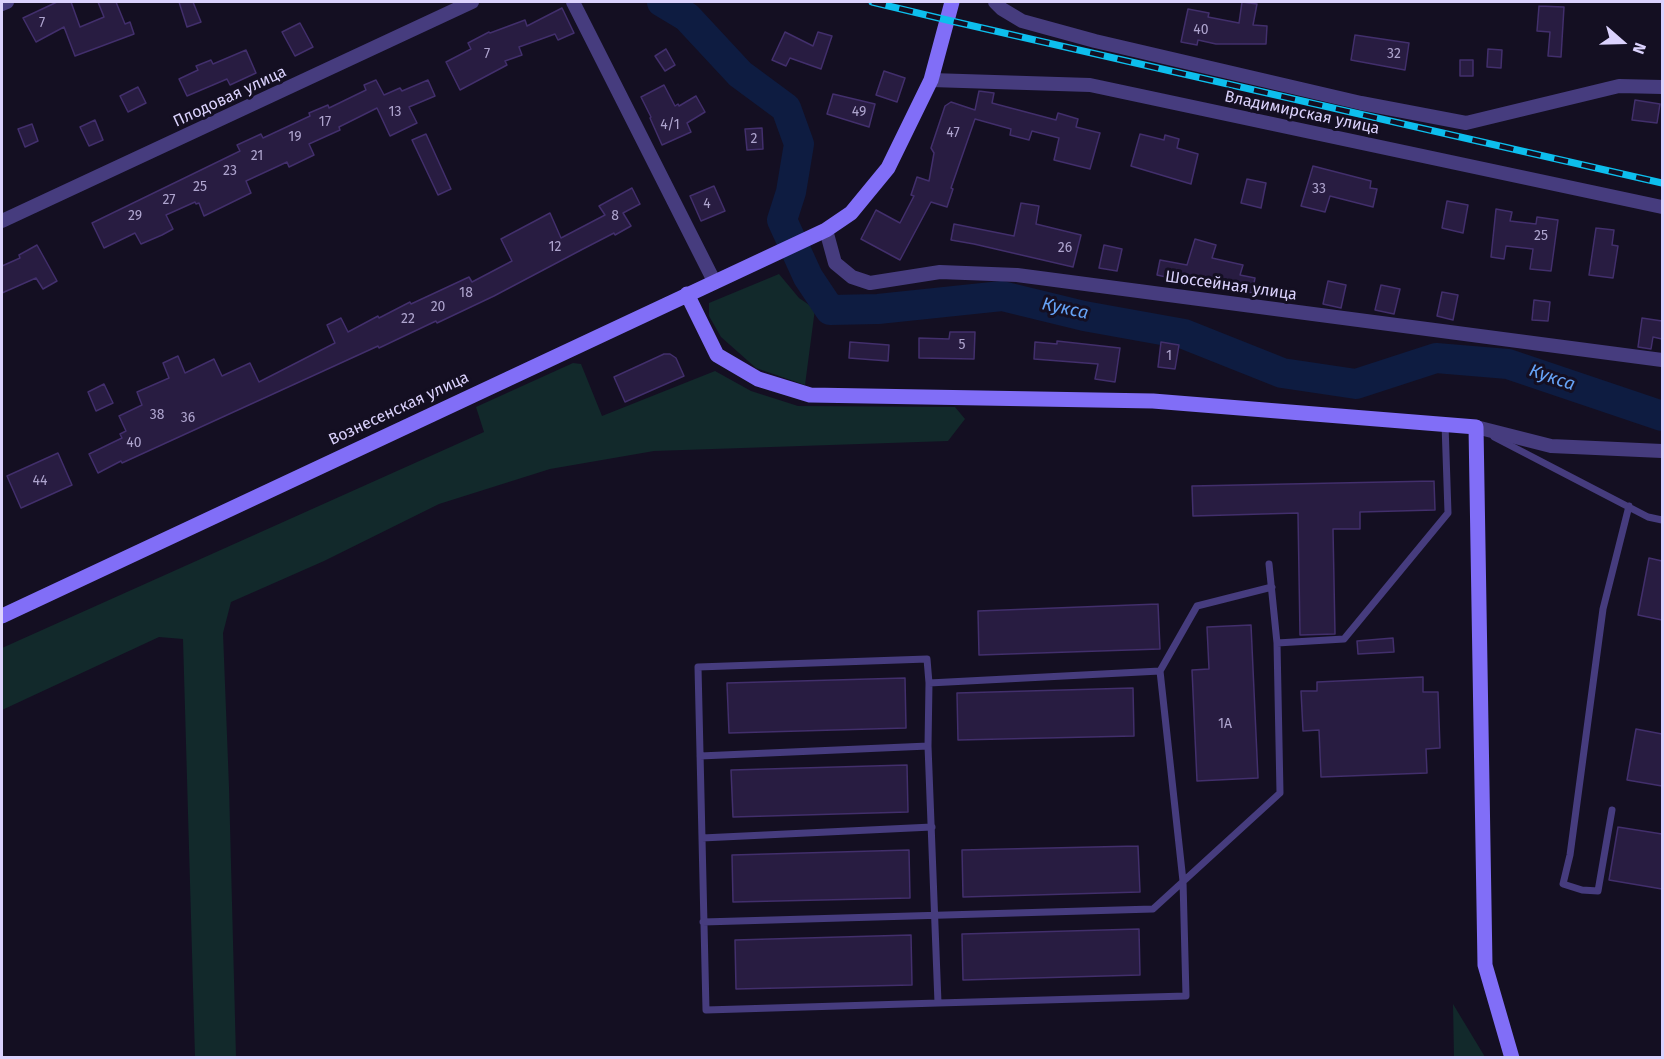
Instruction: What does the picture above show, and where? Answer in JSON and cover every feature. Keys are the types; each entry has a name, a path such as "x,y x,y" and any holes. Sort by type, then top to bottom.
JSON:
{"street":[{"path":"2,4 7,2"},
{"name":"Плодовая улица","path":"2,221 472,2"},
{"path":"573,2 714,281"},
{"name":"Вознесенская улица","path":"2,616 714,281 819,234 851,213 888,168 931,80 952,2"},
{"name":"Владимирская улица","path":"995,2 1022,21 1095,41 1360,103 1466,123 1618,86 1662,87"},
{"name":"Владимирская улица","path":"931,80 1090,85 1662,207"},
{"name":"Шоссейная улица","path":"819,234 835,263 852,278 870,283 940,272 1017,275 1662,360"},
{"path":"687,294 717,355 758,379 810,395 1153,401 1476,427 1551,446 1662,451"},
{"path":"1476,427 1485,965 1512,1058"}],"lane":[{"path":"1277,643 1344,639 1448,513 1445,424"},
{"path":"1476,427 1648,517 1662,520"},
{"path":"1612,810 1598,891 1582,890 1563,884 1570,855 1602,609 1629,506"},
{"path":"704,922 1153,909 1280,794 1277,643 1269,564"},
{"path":"938,1003 927,659 698,667 706,1010 1186,996 1184,881 1160,671 1197,606 1272,587"},
{"path":"929,683 1160,671"},
{"path":"700,756 928,746"},
{"path":"702,838 932,827"}],"green space":[{"path":"779,274 799,298 815,309 805,385 756,368 721,337 709,316 709,303"},
{"path":"573,363 581,364 602,416 715,371 751,391 798,406 955,407 965,419 948,441 654,451 550,469 439,504 324,561 231,602 223,633 236,1057 195,1057 183,639 159,637 2,710 2,648 484,432 476,407"},
{"path":"1453,1004 1485,1057 1454,1057"}],"building":[{"path":"57,2 71,2 80,27 104,17 98,2 116,2 125,24 130,22 134,34 75,56 64,27 36,42 23,18"},
{"path":"179,2 193,2 201,22 187,27"},
{"path":"1242,2 1257,4 1253,25 1267,26 1266,44 1216,44 1198,40 1197,45 1181,42 1188,9 1209,13 1208,17 1239,23"},
{"path":"1539,6 1564,7 1561,57 1548,56 1550,32 1537,31"},
{"path":"562,8 574,33 558,40 555,34 519,47 522,55 505,61 507,65 460,90 446,62 471,49 468,43 489,32 525,20 527,26"},
{"path":"300,23 313,47 295,56 282,32"},
{"path":"785,32 813,46 818,32 832,36 821,69 790,58 786,66 772,60"},
{"path":"1355,35 1409,43 1405,70 1351,60"},
{"path":"666,49 675,65 665,71 655,56"},
{"path":"1488,49 1502,50 1501,68 1487,67"},
{"path":"246,50 256,73 230,85 227,79 187,96 179,79 198,70 196,66 211,60 213,64"},
{"path":"1460,60 1473,60 1473,76 1460,76"},
{"path":"884,71 905,78 897,102 876,95"},
{"path":"376,80 384,95 400,88 402,91 428,80 435,96 409,107 417,123 390,136 377,108 339,127 340,130 309,144 314,155 289,167 287,162 246,181 251,193 204,216 199,203 195,202 166,215 173,229 162,235 141,244 135,233 104,248 92,223 240,151 237,145 261,134 263,138 310,116 309,113 328,105 329,108 366,90 364,85"},
{"path":"664,85 675,106 696,96 705,112 687,123 691,132 662,145 641,97"},
{"path":"138,87 146,103 128,112 120,96"},
{"path":"979,91 994,93 992,103 1056,120 1058,113 1078,119 1076,127 1100,133 1090,169 1054,160 1059,138 1032,131 1029,140 1010,135 1011,129 975,119 951,188 953,189 947,207 931,202 900,260 861,239 876,210 900,223 914,196 911,195 917,177 929,181 934,153 931,148 945,106 951,102 975,110"},
{"path":"833,94 875,104 869,127 827,114"},
{"path":"1635,100 1660,104 1657,123 1632,120"},
{"path":"95,120 103,140 89,146 80,127"},
{"path":"32,124 38,141 25,147 18,129"},
{"path":"762,128 763,149 747,150 745,129"},
{"path":"426,134 451,189 438,195 412,140"},
{"path":"1140,134 1164,140 1165,135 1179,139 1177,148 1198,154 1191,184 1131,166"},
{"path":"1313,166 1371,181 1370,188 1377,189 1373,207 1330,196 1325,212 1301,206"},
{"path":"1247,179 1266,183 1261,208 1241,203"},
{"path":"714,186 725,211 701,221 690,196"},
{"path":"632,188 640,204 623,213 631,226 615,235 614,233 437,323 436,321 379,348 378,346 98,473 89,454 122,438 120,434 126,431 119,416 142,405 137,392 169,378 163,363 178,356 185,373 214,359 222,376 250,363 259,382 335,343 327,325 341,318 348,332 378,316 379,318 469,277 472,282 512,261 501,239 550,213 561,238 605,215 599,206"},
{"path":"1447,201 1468,205 1463,233 1442,228"},
{"path":"1021,203 1039,206 1036,224 1081,235 1073,267 951,240 954,224 1014,236"},
{"path":"1496,209 1512,212 1510,221 1536,224 1537,217 1558,220 1551,271 1530,269 1533,249 1506,246 1504,259 1491,257"},
{"path":"1596,228 1614,230 1612,245 1618,246 1613,278 1589,275"},
{"path":"1195,239 1216,245 1212,258 1243,265 1240,275 1255,278 1252,293 1206,282 1206,286 1157,275 1160,260 1187,265"},
{"path":"37,245 57,281 43,289 36,278 2,293 2,266 20,258 19,255"},
{"path":"1104,245 1122,249 1117,271 1099,268"},
{"path":"1328,281 1346,285 1341,308 1323,304"},
{"path":"1381,285 1400,289 1394,314 1375,310"},
{"path":"1442,292 1458,295 1453,320 1437,316"},
{"path":"1534,300 1550,302 1548,321 1532,320"},
{"path":"1642,318 1662,321 1662,339 1653,337 1651,349 1638,347"},
{"path":"950,332 975,332 974,359 919,358 919,338 949,339"},
{"path":"1057,341 1120,348 1115,382 1095,379 1098,364 1034,359 1035,342 1057,344"},
{"path":"850,342 889,345 888,361 849,358"},
{"path":"1161,342 1179,345 1175,369 1158,367"},
{"path":"664,354 670,354 676,358 684,376 625,402 614,377"},
{"path":"104,384 113,403 96,411 88,392"},
{"path":"58,453 72,485 21,508 7,476"},
{"path":"1434,481 1435,510 1360,512 1360,529 1333,529 1335,634 1300,635 1298,513 1193,516 1192,486"},
{"path":"1649,558 1662,561 1662,620 1638,615"},
{"path":"1158,604 1160,649 979,655 978,611"},
{"path":"1251,625 1258,778 1197,781 1192,670 1209,669 1207,627"},
{"path":"1393,638 1394,652 1358,654 1357,641"},
{"path":"1423,677 1423,692 1438,692 1440,748 1426,749 1427,773 1321,777 1319,730 1303,731 1301,691 1317,691 1317,682"},
{"path":"905,678 906,728 729,733 727,683"},
{"path":"1133,688 1134,736 958,740 957,693"},
{"path":"1636,729 1662,734 1662,786 1627,780"},
{"path":"907,765 908,812 733,817 731,770"},
{"path":"1618,827 1662,834 1662,889 1609,880"},
{"path":"1138,846 1140,892 963,897 962,850"},
{"path":"909,850 910,898 733,902 732,855"},
{"path":"1139,929 1140,975 963,980 962,934"},
{"path":"911,935 912,985 736,989 735,940"}],"waterway":[{"name":"Кукса","path":"662,2 687,17 740,74 786,108 799,144 791,192 782,220 808,277 830,310 878,309 1002,296 1084,316 1184,334 1282,373 1356,384 1436,358 1508,364 1662,416"}],"railway":[{"path":"872,2 1662,183"}]}
